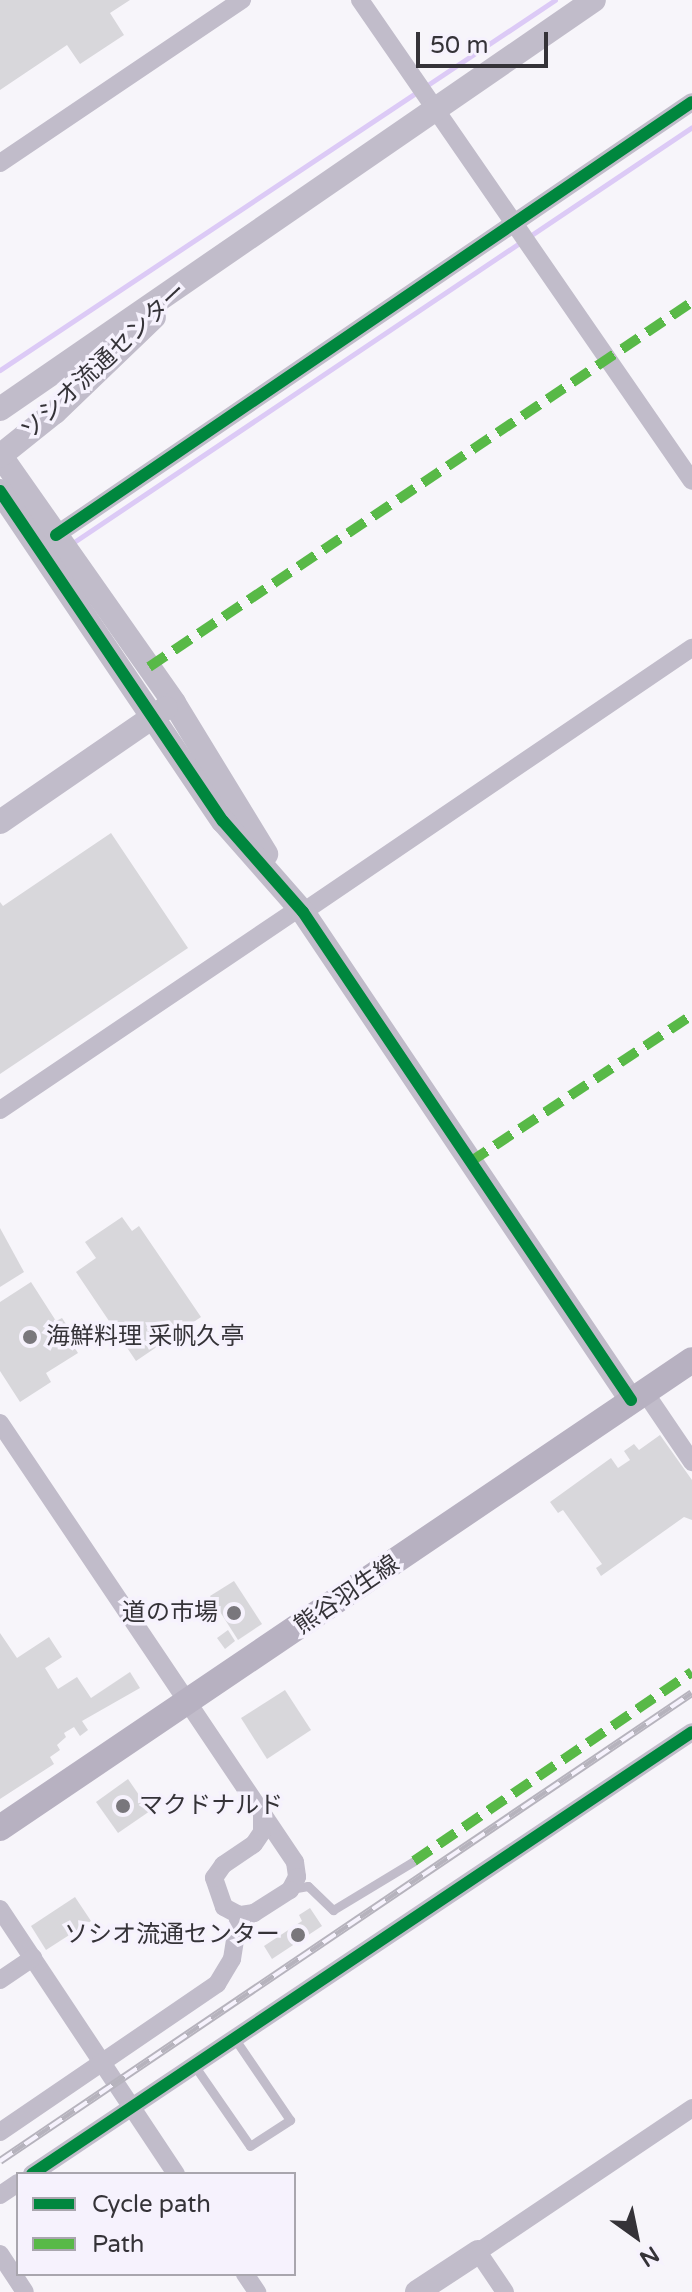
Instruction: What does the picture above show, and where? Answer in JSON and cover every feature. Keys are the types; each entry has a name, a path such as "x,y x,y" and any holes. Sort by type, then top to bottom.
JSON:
{"main road":[{"name":"熊谷羽生線","path":"0,1828 692,1360"}],"street":[{"path":"0,163 242,0"},
{"path":"360,0 434,102 692,481"},
{"path":"0,409 434,102 594,0"},
{"path":"56,535 519,226 692,102"},
{"name":"ソシオ流通センター","path":"0,455 55,412 207,265"},
{"path":"0,455 56,535 164,710 223,821 277,878 301,910 638,1396 692,1462"},
{"path":"0,491 164,710"},
{"path":"0,1110 692,648"},
{"path":"0,822 164,710"},
{"path":"0,1423 295,1862 297,1877 290,1890 254,1913 239,1915 224,1907 214,1878 254,1844 262,1832 262,1815"},
{"path":"35,2172 692,1732"},
{"path":"0,1909 175,2172"},
{"path":"0,2132 217,1984 232,1959 239,1915"},
{"path":"0,1980 33,1958"},
{"path":"417,2292 692,2108"},
{"path":"478,2252 505,2292"},
{"path":"0,2254 25,2292"}],"lane":[{"path":"290,1890 308,1886 333,1910 414,1861"},
{"path":"194,2065 250,2146 290,2120 235,2039"}],"building":[{"path":"0,0 130,0 110,13 124,35 80,64 67,45 0,90"},
{"path":"111,833 188,948 0,1074 0,902 3,906"},
{"path":"122,1217 132,1231 139,1226 201,1317 136,1361 76,1272 96,1258 85,1242"},
{"path":"0,1228 24,1272 0,1287"},
{"path":"31,1282 56,1321 62,1318 68,1327 63,1330 78,1353 46,1373 51,1382 20,1402 0,1371 0,1302"},
{"path":"660,1435 692,1480 692,1520 684,1517 601,1576 596,1568 602,1564 563,1510 558,1513 550,1502 611,1458 618,1468 630,1460 624,1451 634,1444 639,1450"},
{"path":"234,1581 262,1624 238,1640 210,1596"},
{"path":"228,1630 235,1641 225,1649 217,1638"},
{"path":"0,1633 17,1658 49,1637 62,1657 45,1668 58,1689 77,1677 91,1698 130,1672 140,1688 82,1721 88,1730 80,1736 74,1727 64,1733 66,1737 57,1745 60,1750 50,1757 54,1764 0,1799"},
{"path":"285,1690 311,1730 267,1759 241,1718"},
{"name":"マクドナルド","path":"128,1779 150,1811 118,1833 96,1802"},
{"path":"75,1897 91,1921 46,1950 31,1926"},
{"path":"310,1908 322,1926 272,1959 264,1946 302,1921 299,1915"}],"waterway":[{"path":"426,86 555,0"},
{"path":"0,370 417,92"},
{"path":"74,542 692,127"}],"railway":[{"path":"0,2161 692,1693"}],"marked path":[{"path":"149,667 692,302"},
{"path":"470,1162 692,1015"},
{"path":"414,1861 692,1672"}],"cycle path":[{"path":"56,535 692,102"},
{"path":"0,491 223,821 303,912 631,1400"},
{"path":"35,2172 692,1732"}],"place":[{"name":"海鮮料理 采帆久亭","path":"30,1337"},
{"name":"道の市場","path":"234,1613"},
{"name":"マクドナルド","path":"123,1806"},
{"name":"ソシオ流通センター","path":"298,1935"}]}
